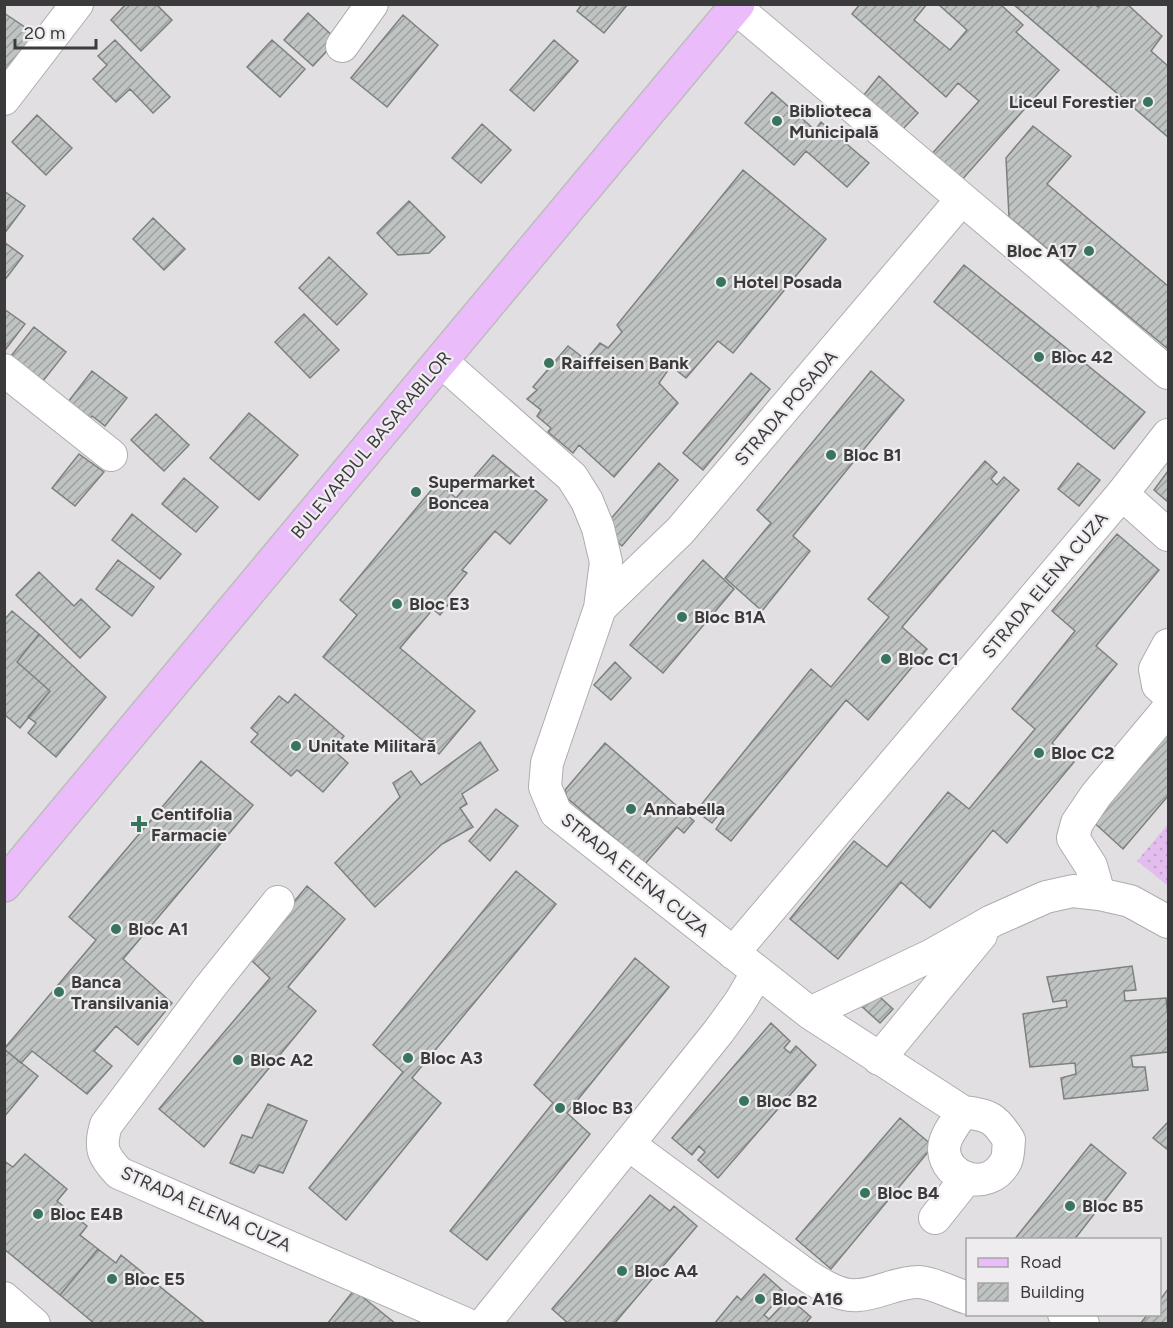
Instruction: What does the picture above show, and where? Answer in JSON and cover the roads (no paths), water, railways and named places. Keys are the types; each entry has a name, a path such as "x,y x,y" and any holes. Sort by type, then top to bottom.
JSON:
{"main road":[{"name":"BULEVARDUL BASARABILOR","path":"4,885 737,6"}],"street":[{"path":"4,99 76,4"},
{"path":"342,46 372,4"},
{"path":"737,6 1168,374"},
{"name":"STRADA POSADA","path":"600,608 680,531 962,199"},
{"name":"STRADA ELENA CUZA","path":"441,362 572,477 587,501 598,528 606,562 600,608 547,763 545,787 556,813 810,1013 963,1112 979,1114 998,1123 1009,1140 1006,1162 994,1175 980,1181 966,1179"},
{"path":"4,370 111,455"},
{"name":"STRADA ELENA CUZA","path":"733,953 1122,494 1168,435"},
{"path":"1122,494 1168,535"},
{"path":"1168,645 1155,669 1158,685 1168,694"},
{"path":"1099,894 1091,866 1073,838 1077,823 1110,777 1168,709"},
{"path":"810,1013 932,955 992,921 1046,897 1073,891 1099,894 1130,901 1168,922"},
{"name":"STRADA ELENA CUZA","path":"278,902 210,987 106,1125 102,1145 106,1158 119,1173 466,1323"},
{"path":"879,1059 992,921"},
{"path":"483,1323 719,1031 757,973"},
{"path":"935,1218 966,1179 949,1164 944,1149 952,1128 963,1112"},
{"path":"628,1144 824,1286 858,1296 902,1284 920,1282 966,1297"},
{"path":"4,1298 34,1323"},
{"path":"1068,1316 1083,1323"}],"place":[{"name":"Liceul Forestier","path":"1148,102"},
{"name":"Biblioteca Municipală","path":"777,121"},
{"name":"Bloc A17","path":"1089,251"},
{"name":"Hotel Posada","path":"721,282"},
{"name":"Bloc 42","path":"1039,357"},
{"name":"Raiffeisen Bank","path":"549,363"},
{"name":"Bloc B1","path":"831,455"},
{"name":"Supermarket Boncea","path":"416,492"},
{"name":"Bloc E3","path":"397,604"},
{"name":"Bloc B1A","path":"682,617"},
{"name":"Bloc C1","path":"886,659"},
{"name":"Unitate Militară","path":"296,746"},
{"name":"Bloc C2","path":"1039,753"},
{"name":"Annabella","path":"631,809"},
{"name":"Centifolia Farmacie","path":"139,824"},
{"name":"Bloc A1","path":"116,929"},
{"name":"Banca Transilvania","path":"59,992"},
{"name":"Bloc A3","path":"408,1058"},
{"name":"Bloc A2","path":"238,1060"},
{"name":"Bloc B2","path":"744,1101"},
{"name":"Bloc B3","path":"560,1108"},
{"name":"Bloc B4","path":"865,1193"},
{"name":"Bloc B5","path":"1070,1206"},
{"name":"Bloc E4B","path":"38,1214"},
{"name":"Bloc A4","path":"622,1271"},
{"name":"Bloc E5","path":"112,1279"},
{"name":"Bloc A16","path":"760,1299"}]}
